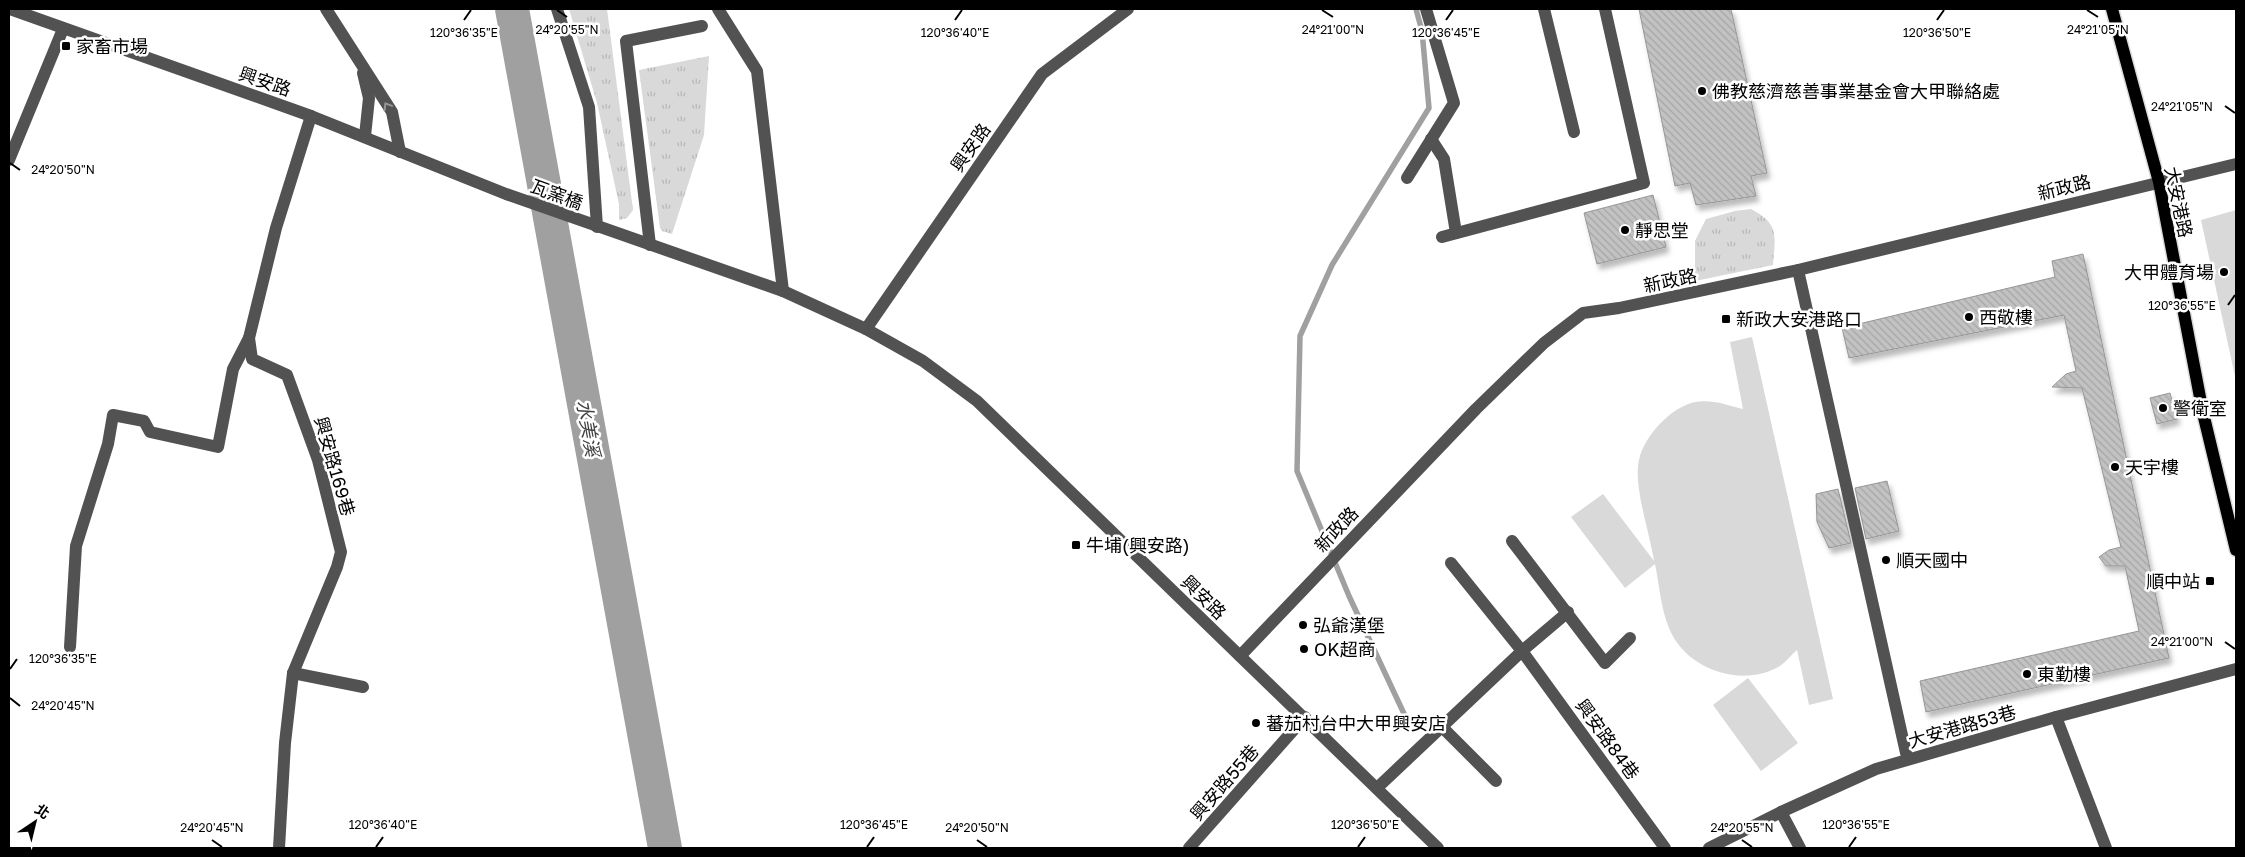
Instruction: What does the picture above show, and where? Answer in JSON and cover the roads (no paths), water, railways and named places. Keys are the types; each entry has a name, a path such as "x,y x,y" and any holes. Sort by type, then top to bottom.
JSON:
{"main road":[{"name":"大安港路","path":"2115,10 2159,182 2203,413 2236,550"}],"street":[{"name":"興安路","path":"10,9 365,136 506,194"},
{"path":"326,9 392,112 400,152"},
{"path":"557,9 589,107 597,227"},
{"path":"718,9 758,70 783,291"},
{"name":"興安路","path":"866,329 1042,74 1128,9"},
{"path":"1407,178 1454,103 1426,9"},
{"path":"1544,9 1574,132"},
{"path":"1442,237 1644,183 1606,9"},
{"path":"650,245 626,41 702,26"},
{"path":"9,160 63,29"},
{"path":"362,65 368,98 365,136"},
{"path":"70,647 76,546 108,444 113,415 144,422 150,432 218,447 233,369 248,338 276,228 311,116"},
{"path":"1431,139 1444,159 1456,233"},
{"name":"新政路","path":"1240,656 1476,409 1544,343 1583,313 1619,308 1798,270 2236,164"},
{"name":"瓦窯橋","path":"506,194 597,227"},
{"name":"興安路","path":"597,227 783,291 866,329 923,361 977,401 1438,848"},
{"path":"1798,270 1906,753"},
{"name":"興安路169巷","path":"248,338 252,359 287,375 318,460 341,552 294,673 285,742 279,848"},
{"path":"1512,540 1605,663 1630,638"},
{"name":"興安路84巷","path":"1451,564 1522,651 1665,848"},
{"path":"1378,788 1522,651 1568,612"},
{"name":"大安港路53巷","path":"1709,848 1781,812 1876,769 2056,717 2236,669"},
{"path":"294,673 363,687"},
{"name":"興安路55巷","path":"1189,848 1305,717"},
{"path":"2056,717 2106,848"},
{"path":"1442,727 1496,781"},
{"path":"1781,812 1800,848"}],"waterway":[{"name":"水美溪","path":"512,9 665,848"},
{"path":"1416,9 1422,31 1429,108 1332,265 1300,336 1297,471 1349,596 1406,718 1429,732"}],"place":[{"name":"家畜市場","path":"66,46"},
{"name":"佛教慈濟慈善事業基金會大甲聯絡處","path":"1702,91"},
{"name":"靜思堂","path":"1625,230"},
{"name":"大甲體育場","path":"2224,272"},
{"name":"西敬樓","path":"1969,317"},
{"name":"新政大安港路口","path":"1726,319"},
{"name":"警衛室","path":"2163,408"},
{"name":"天宇樓","path":"2115,467"},
{"name":"牛埔(興安路)","path":"1076,545"},
{"name":"順天國中","path":"1886,560"},
{"name":"順中站","path":"2210,581"},
{"name":"弘爺漢堡","path":"1303,625"},
{"name":"OK超商","path":"1304,649"},
{"name":"東勤樓","path":"2027,674"},
{"name":"蕃茄村台中大甲興安店","path":"1256,723"}]}
